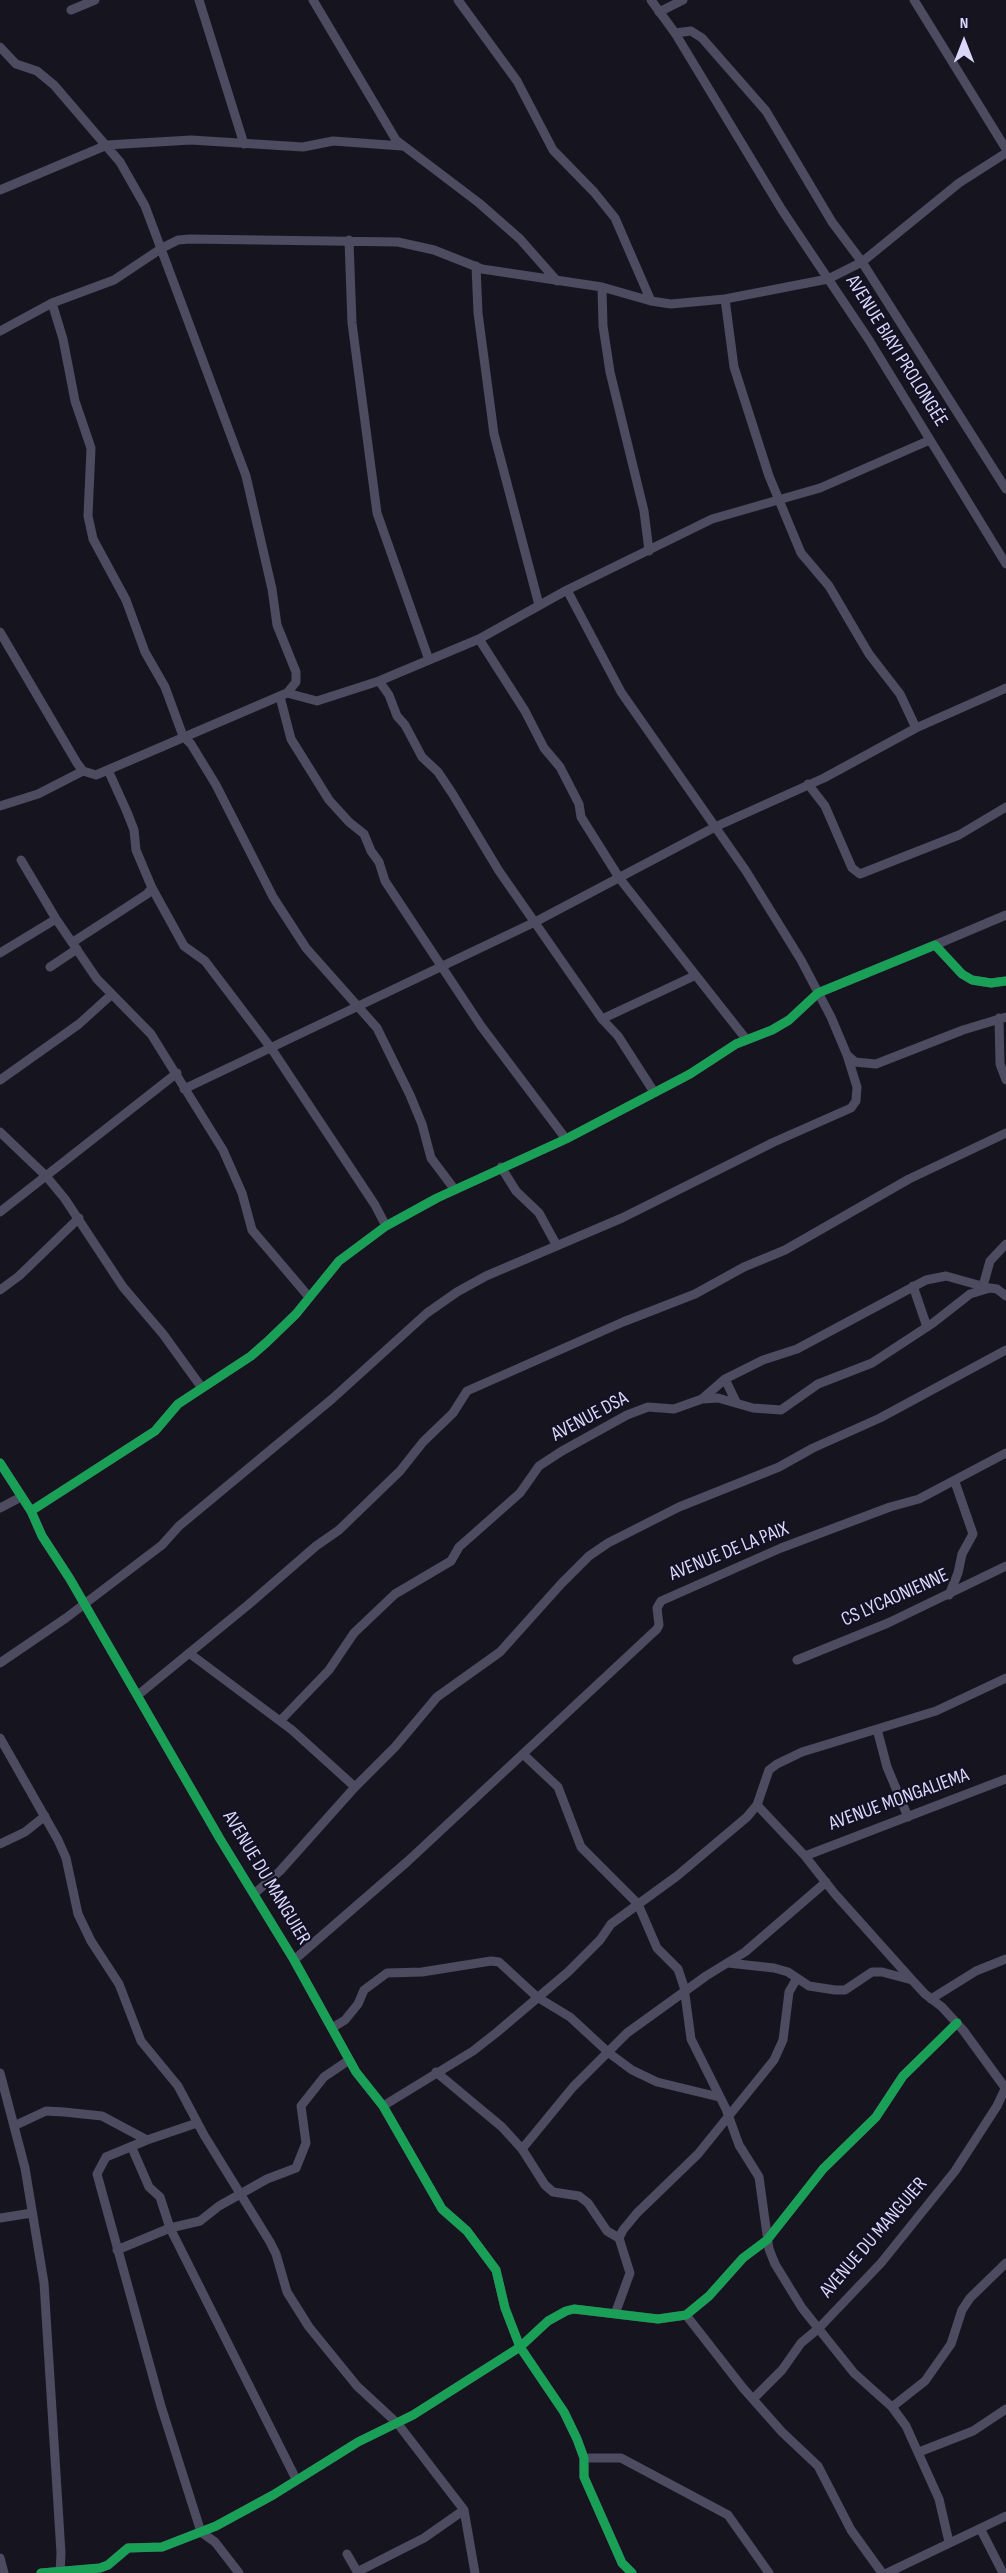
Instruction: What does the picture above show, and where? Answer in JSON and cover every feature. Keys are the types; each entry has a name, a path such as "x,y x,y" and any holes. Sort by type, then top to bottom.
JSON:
{"street":[{"path":"71,10 94,0"},
{"path":"199,0 243,144"},
{"path":"313,0 402,146 479,203 520,240 557,281"},
{"path":"458,0 517,81 553,150 594,192 615,218 651,301"},
{"name":"AVENUE BIAYI PROLONGÉE","path":"651,0 675,33 752,161 930,440 1006,564"},
{"path":"660,12 683,0"},
{"path":"0,331 52,303 121,277 162,248 178,240 190,238 349,240 413,244 476,266 602,287 651,301 671,304 724,299 828,279 862,262 958,183 1006,151 914,0"},
{"path":"675,33 691,31 702,38 766,111 832,222 862,262 1006,489"},
{"path":"0,47 16,64 37,71 47,78 107,145 135,185 162,248 246,476 272,590 277,625 297,672 296,682 284,695 91,776 83,771 0,632"},
{"path":"0,190 107,145 191,140 303,147 333,141 402,146"},
{"path":"349,240 352,323 377,513 429,660"},
{"path":"476,266 478,313 494,434 539,605"},
{"path":"602,287 603,326 610,372 644,511 649,551"},
{"path":"724,299 734,367 766,467 801,554 843,607 869,654 900,694 916,728"},
{"path":"52,303 65,348 75,401 91,448 88,516 93,539 126,600 145,652 165,687 183,736 191,744 216,785 273,897 306,948 360,1006 377,1028 410,1095 422,1124 431,1158 455,1190"},
{"path":"284,695 316,700 380,681 479,639 567,590 712,519 820,488 930,440"},
{"path":"0,1663 66,1618 162,1545 179,1526 333,1400 427,1313 486,1276 622,1218 774,1142 851,1108 857,1095 847,1055 818,993 746,871 621,692 567,590"},
{"path":"479,639 525,711 544,748 560,767 579,804 581,817 620,879 694,976 746,1039"},
{"path":"380,681 390,695 397,716 405,725 422,757 452,792 499,872 602,1019 618,1036 654,1092"},
{"path":"184,1089 535,922 715,827 808,784 916,728 1006,688"},
{"path":"284,695 291,739 329,800 349,822 364,834 371,851 379,862 385,881 441,966 481,1026 566,1139"},
{"path":"108,770 127,812 139,861 184,946 205,961 272,1048 375,1205 386,1227"},
{"path":"0,806 38,794 83,771"},
{"path":"808,784 825,806 852,868 860,874 960,835 1006,807"},
{"path":"21,860 56,920 75,946 111,995 151,1034 177,1073 184,1089 223,1150 242,1193 252,1230 309,1298"},
{"path":"50,967 152,888"},
{"path":"31,1511 155,1431 178,1404 251,1356 296,1314 339,1261 386,1227 501,1167 566,1139 705,1066 746,1039 772,1030 789,1020 818,993 1006,915"},
{"path":"0,953 56,920"},
{"path":"935,945 962,974 972,980 991,983 1006,981"},
{"path":"602,1019 694,976"},
{"path":"0,1080 79,1024 111,995"},
{"path":"847,1055 855,1062 876,1064 1003,1017 1000,1064 1006,1080"},
{"path":"0,1212 177,1073"},
{"path":"0,1132 46,1176 79,1218 119,1282 164,1334 202,1388"},
{"path":"138,1695 355,1516 453,1413 468,1391 623,1322 696,1294 744,1267 785,1250 909,1179 1006,1133"},
{"path":"501,1167 516,1191 539,1213 557,1246"},
{"path":"0,1290 19,1276 79,1218"},
{"path":"986,1287 990,1261 1006,1244"},
{"path":"702,1399 724,1379 763,1359 787,1354 926,1280 946,1276 997,1288 1006,1296"},
{"path":"913,1286 927,1327"},
{"name":"AVENUE DSA","path":"280,1721 329,1670 344,1645 361,1626 395,1594 451,1561 459,1547 520,1493 532,1472 547,1460 639,1410 674,1408 702,1399 718,1398 753,1408 781,1410 818,1384 872,1363 927,1327 970,1294 986,1287"},
{"path":"254,1894 280,1870 355,1787 395,1747 437,1697 500,1652 589,1556 608,1543 679,1507 779,1467 813,1448 880,1418 1006,1350"},
{"path":"724,1379 736,1402"},
{"name":"AVENUE DE LA PAIX","path":"294,1960 408,1861 657,1629 659,1603 669,1595 781,1548 890,1507 919,1499 1006,1453"},
{"name":"AVENUE DU MANGUIER","path":"2,1466 31,1511 42,1536 70,1579 82,1604 294,1960 349,2060 383,2106 442,2209 466,2231 496,2270 503,2299 520,2346 564,2412 584,2458 584,2478 622,2563 632,2573"},
{"path":"948,1595 958,1573 962,1554 973,1534 955,1482"},
{"path":"0,1508 21,1497"},
{"name":"CS LYCAONIENNE","path":"796,1660 948,1595 1006,1566"},
{"path":"189,1653 280,1721 331,1763 355,1787"},
{"path":"383,2106 473,2051 574,1967 600,1940 611,1923 717,1843 757,1805 770,1770 777,1764 802,1752 936,1711 1006,1678"},
{"path":"877,1729 887,1767 908,1817"},
{"path":"0,1738 45,1816 66,1858 72,1895 91,1941 119,1984 141,2041 178,2086 197,2123 276,2254 287,2292 309,2327 357,2385 398,2424 464,2510 475,2573"},
{"path":"523,1754 558,1787 581,1847 638,1904 657,1948 678,1969 691,2039 739,2145 759,2177 767,2240 775,2264 802,2308 854,2373 892,2407 919,2452 939,2499 949,2542"},
{"name":"AVENUE MONGALIEMA","path":"806,1856 862,1832 908,1817 1006,1779"},
{"path":"757,1805 806,1856 912,1980 957,2023 1006,2088"},
{"path":"0,1844 25,1832 45,1816"},
{"path":"522,2149 573,2087 609,2053 627,2032 745,1952 826,1882"},
{"path":"931,1999 976,1971 1006,1959"},
{"path":"332,2028 345,2020 358,2004 364,1990 387,1973 422,1972 491,1961 499,1962 537,1996 570,2017 609,2053 632,2070 657,2082 719,2097"},
{"path":"728,1963 774,1968 797,1978 808,1986 835,1990 845,1990 872,1972 882,1972 912,1980"},
{"path":"619,2238 637,2213 698,2154 727,2115 774,2060 783,2040 789,1992 797,1978"},
{"path":"41,2573 100,2568 108,2565 128,2548 162,2547 201,2532 358,2442 398,2424 520,2346 548,2321 566,2311 574,2309 658,2319 686,2314 709,2296 743,2258 767,2240 823,2169 876,2117 903,2076 957,2023"},
{"path":"117,2250 170,2228 200,2222 219,2206 242,2196 267,2179 296,2168 306,2143 301,2106 324,2077 349,2060"},
{"path":"436,2072 502,2127 522,2149 545,2185 553,2192 579,2196 588,2203 607,2230 619,2238 630,2272 615,2314"},
{"path":"0,2073 33,2212 44,2283 61,2553 59,2572"},
{"name":"AVENUE DU MANGUIER","path":"753,2399 782,2370 801,2343 819,2328 880,2263 955,2171 998,2106 1006,2088"},
{"path":"14,2126 46,2110 102,2116 147,2140"},
{"path":"197,2123 106,2157 97,2174 161,2406 201,2532 215,2542 239,2573"},
{"path":"132,2148 149,2187 160,2197 170,2228 296,2479"},
{"path":"0,2218 33,2212"},
{"path":"892,2407 925,2381 951,2344 962,2310 970,2298 1006,2263"},
{"path":"686,2314 753,2399 782,2432 818,2466 851,2530 882,2573"},
{"path":"919,2452 973,2431 1006,2409"},
{"path":"584,2458 621,2458 728,2515 769,2573"},
{"path":"347,2554 357,2572 424,2538 464,2510"},
{"path":"887,2573 949,2542 981,2530 1006,2516"},
{"path":"981,2530 1003,2573"},
{"path":"0,2558 4,2573"}],"cycle path":[{"path":"31,1511 155,1431 178,1404 251,1356 267,1342 296,1314 339,1261 386,1226 437,1198 566,1139 690,1074 736,1044 772,1030 789,1020 818,993 935,945 962,974 972,980 991,983 1006,981"},
{"path":"0,1463 31,1511 42,1536 70,1579 220,1839 294,1960 356,2072 383,2106 442,2209 467,2231 496,2270 505,2308 520,2347 564,2412 584,2458 584,2477 622,2563 632,2573"},
{"path":"41,2573 100,2568 108,2565 128,2548 162,2547 216,2526 273,2495 358,2442 413,2415 520,2347 548,2321 566,2311 574,2309 658,2319 686,2315 709,2296 743,2258 767,2240 823,2169 876,2117 903,2076 957,2023"}]}
